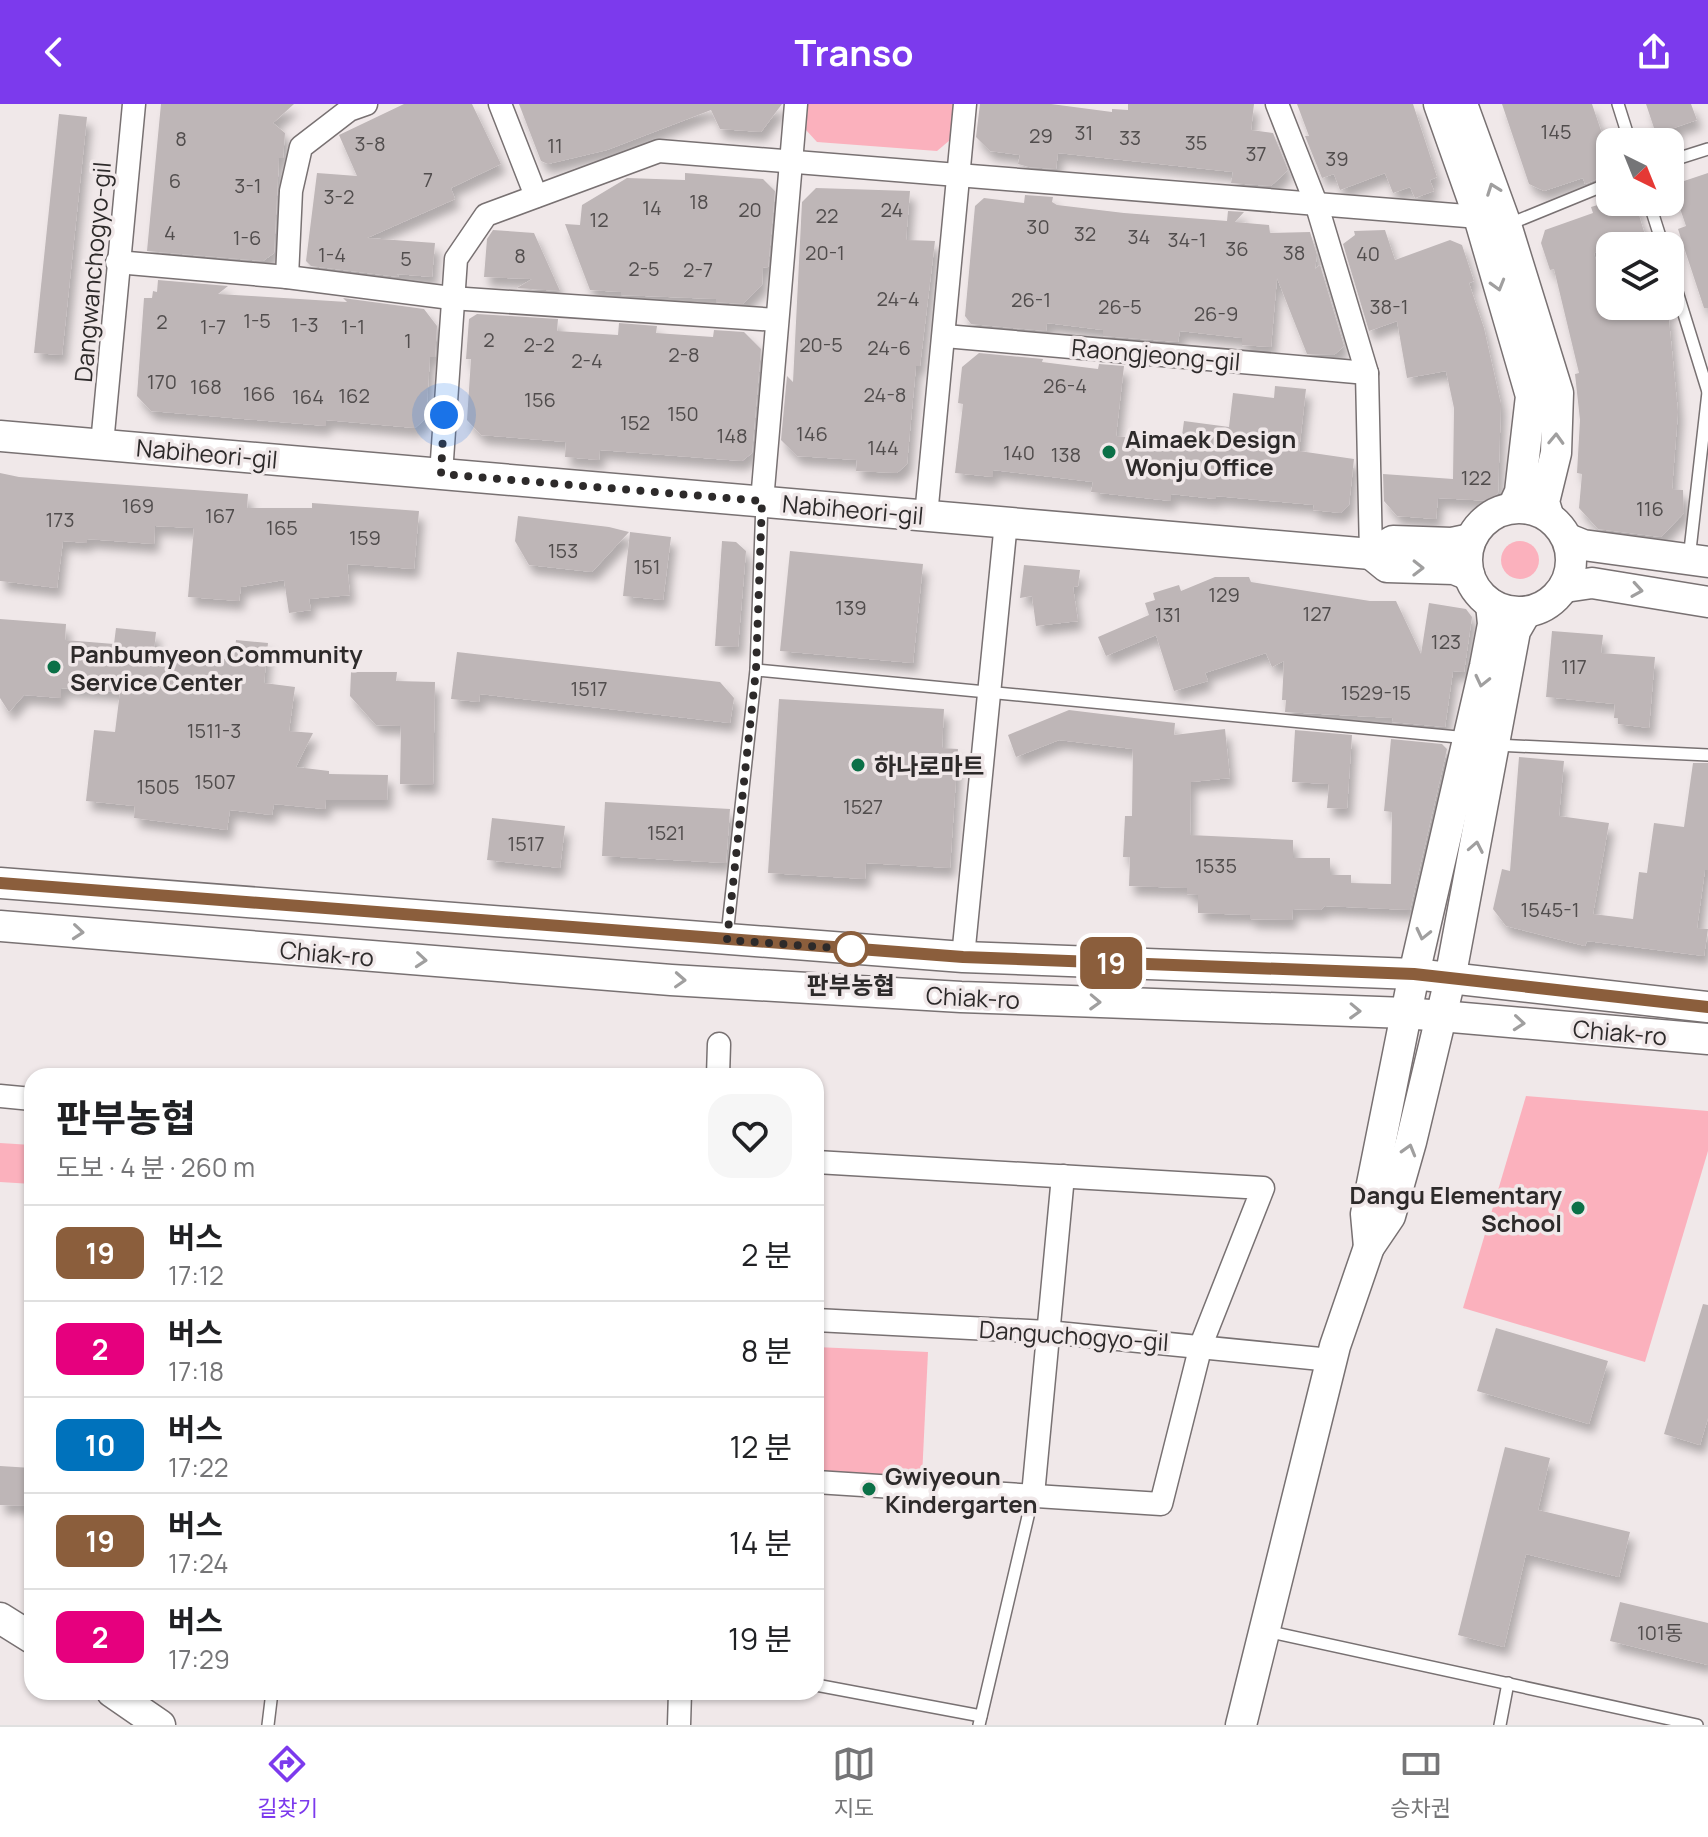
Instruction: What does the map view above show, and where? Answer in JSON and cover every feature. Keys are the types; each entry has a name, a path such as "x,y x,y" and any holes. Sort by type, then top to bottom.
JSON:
{"street":[{"name":"Dangwanchogyo-gil","path":"102,444 134,104"},
{"path":"287,277 291,191 301,147 349,110 366,104"},
{"path":"500,104 536,196"},
{"path":"762,501 796,104"},
{"path":"926,516 965,104"},
{"path":"1277,104 1317,206 1367,373 1371,554 1387,567 1454,569 1469,575"},
{"path":"1439,104 1492,221 1558,393 1556,453 1544,502 1548,515 1568,539 1572,555 1565,587 1555,599 1526,612 1507,612 1491,604 1477,592 1469,575 1466,557 1471,539 1481,524 1495,513 1513,507 1531,508 1548,515"},
{"path":"1462,104 1531,396 1520,492 1513,507"},
{"path":"441,474 456,259 486,215 659,151 1257,197 1317,206 1492,221"},
{"path":"117,262 287,277 451,298 777,320"},
{"name":"Raongjeong-gil","path":"945,336 1367,373"},
{"name":"Nabiheori-gil","path":"0,436 1371,554"},
{"name":"Chiak-ro","path":"963,957 1006,522"},
{"path":"1371,554 1393,541 1452,543 1471,539"},
{"path":"1568,539 1583,545 1698,561"},
{"path":"1565,587 1592,583 1708,602"},
{"path":"1241,1725 1331,1360 1369,1247 1390,1216 1450,979 1482,742 1493,624 1491,604"},
{"path":"1369,1247 1366,1214 1414,974 1515,631 1526,612"},
{"name":"Chiak-ro","path":"0,883 963,957 1414,974 1708,1007"},
{"name":"Chiak-ro","path":"0,926 671,980 961,997 1406,1013 1708,1039"},
{"path":"961,997 963,957"},
{"path":"718,1068 719,1044"},
{"path":"0,1096 24,1098"},
{"path":"824,1162 1263,1188 1201,1345 1161,1504 824,1482"},
{"path":"1033,1495 1063,1176"},
{"name":"Danguchogyo-gil","path":"824,1320 1047,1332 1331,1360"},
{"path":"0,1618 24,1633"},
{"path":"124,1700 160,1725"},
{"path":"679,1725 680,1700"}],"lane":[{"path":"1618,104 1626,128"},
{"path":"1684,157 1708,149"},
{"path":"1492,221 1596,188"},
{"path":"1684,314 1708,392 1698,561"},
{"path":"727,940 756,670 762,501"},
{"path":"756,670 987,694 1369,726 1482,742 1708,755"},
{"path":"824,1687 980,1720 1033,1495"},
{"path":"1266,1631 1697,1725"},
{"path":"1500,1725 1508,1683"},
{"path":"268,1725 271,1700"}],"shaded area":[{"path":"808,104 953,104 950,140 937,151 817,142 806,130"},
{"path":"1520,541 1534,546 1539,560 1534,574 1520,579 1506,574 1501,560 1506,546"},
{"path":"1526,1096 1708,1111 1708,1151 1645,1362 1463,1308"},
{"path":"0,1143 24,1144 24,1184 0,1182"},
{"path":"824,1347 928,1352 922,1477 824,1474"}],"building":[{"path":"161,104 294,104 273,123 285,133 283,158 279,158 274,253 263,261 147,251"},
{"path":"404,104 472,104 501,164 451,188 455,199 367,238 435,243 432,277 397,274 399,277 311,266 306,261 317,173 357,176 339,135"},
{"path":"519,104 782,104 761,132 720,129 711,110 607,150 548,164 541,161"},
{"path":"980,104 1051,104 1112,112 1112,109 1128,110 1128,104 1254,104 1251,130 1273,133 1288,170 1271,186 1231,183 1233,172 1058,153 1056,169 1029,167 1018,164 1020,155 990,151 976,137"},
{"path":"1297,104 1413,104 1437,177 1430,180 1434,191 1415,198 1410,187 1393,193 1385,173 1340,190 1334,174 1322,178 1305,136 1309,136"},
{"path":"1502,104 1592,104 1600,128 1596,128 1596,179 1585,184 1583,178 1544,191 1529,184"},
{"path":"1646,104 1691,104 1697,120 1674,128 1654,128"},
{"path":"59,114 87,117 62,355 34,353"},
{"path":"685,173 763,179 775,191 768,268 763,267 762,285 743,304 716,302 716,299 621,295 621,292 590,290 565,224 580,225 582,205 627,178 685,180"},
{"path":"1708,173 1708,308 1704,308 1684,247 1684,232 1678,229 1686,226 1683,216 1684,181"},
{"path":"816,188 910,191 906,240 935,241 920,366 916,366 907,464 897,473 856,471 857,460 797,456 781,440 787,376 793,382 802,202"},
{"path":"1025,195 1053,197 1052,202 1057,205 1227,221 1228,211 1244,212 1235,222 1269,225 1270,233 1310,232 1317,255 1315,269 1320,265 1344,346 1334,355 1307,354 1277,278 1271,347 1242,345 1242,338 1180,331 1178,342 1103,336 1103,330 1047,323 1046,331 971,324 965,316 975,206 984,198 1024,203"},
{"path":"1596,206 1596,216 1639,216 1644,232 1596,232 1596,320 1669,320 1678,412 1672,489 1683,490 1684,513 1661,537 1598,529 1579,508 1582,474 1577,473 1580,420 1575,374 1579,373 1554,269 1550,270 1541,243 1545,230 1593,213 1591,207"},
{"path":"493,230 534,233 560,291 517,288 532,279 484,277 487,239"},
{"path":"1385,230 1395,260 1450,240 1462,245 1474,281 1469,283 1484,328 1501,404 1498,493 1491,501 1438,498 1436,519 1397,516 1384,501 1383,474 1453,479 1454,408 1446,371 1407,378 1397,321 1369,331 1343,244 1355,235 1354,231"},
{"path":"158,280 228,286 218,294 347,302 343,298 424,309 437,326 435,357 430,357 426,418 415,428 326,420 326,426 151,411 137,396 144,298 152,298 153,291 157,292"},
{"path":"477,314 558,319 557,331 618,335 619,323 657,326 656,333 713,337 714,330 744,332 761,349 752,453 742,461 600,450 599,460 565,457 566,442 481,435 467,420 471,359 466,359 469,319"},
{"path":"979,353 1043,359 1042,362 1098,369 1099,364 1124,366 1116,436 1181,443 1184,421 1229,427 1233,393 1274,398 1275,386 1306,389 1299,451 1354,459 1349,505 1341,513 1313,510 1314,505 1216,496 1216,499 1171,494 1171,501 1091,492 1093,482 993,470 993,477 955,473 963,404 958,403 962,367"},
{"path":"0,473 248,494 247,508 312,508 312,503 419,511 414,569 347,564 350,595 309,599 311,610 289,613 284,580 241,587 239,601 188,597 194,528 155,526 154,544 87,539 87,543 63,541 57,588 0,581"},
{"path":"518,516 629,532 592,572 529,565 515,541"},
{"path":"630,532 671,537 663,600 623,596"},
{"path":"722,541 736,542 746,551 738,647 715,646"},
{"path":"790,551 923,564 913,663 780,651"},
{"path":"1024,565 1080,570 1078,586 1073,587 1078,621 1036,626 1032,596 1020,598"},
{"path":"1215,577 1249,577 1251,582 1370,601 1396,601 1421,654 1429,603 1466,609 1472,617 1464,672 1453,671 1445,727 1392,722 1393,718 1285,712 1286,700 1282,700 1284,661 1272,667 1266,653 1205,673 1208,681 1174,691 1156,635 1106,656 1098,637 1149,615 1145,603 1155,600 1153,593 1179,585 1181,591"},
{"path":"0,619 66,624 65,640 114,644 116,628 156,632 154,651 234,660 236,640 268,643 264,683 295,687 289,731 313,733 296,767 329,771 329,774 388,775 387,800 326,800 325,809 274,804 272,815 230,810 227,830 134,818 135,806 86,801 94,730 115,732 120,692 61,688 61,698 24,695 9,712 0,698"},
{"path":"1552,631 1603,635 1601,653 1655,657 1649,728 1618,724 1618,718 1614,718 1615,704 1546,697"},
{"path":"457,652 720,682 734,698 730,723 480,694 479,702 451,699"},
{"path":"351,672 397,672 396,681 435,682 433,785 400,784 401,726 376,725 350,696"},
{"path":"779,699 944,709 942,748 958,749 950,868 866,863 865,879 768,873"},
{"path":"1069,710 1175,723 1174,735 1225,729 1230,778 1191,782 1190,835 1293,840 1293,858 1330,858 1330,875 1351,875 1351,883 1391,884 1392,812 1384,811 1391,739 1442,744 1447,749 1410,910 1325,906 1321,910 1293,909 1292,920 1250,919 1250,915 1198,913 1198,895 1187,894 1187,888 1129,886 1130,857 1123,857 1125,816 1132,816 1133,749 1059,740 1016,757 1008,735"},
{"path":"1295,730 1352,735 1347,809 1327,808 1329,784 1292,782"},
{"path":"1519,757 1564,761 1559,816 1609,823 1593,914 1633,919 1639,872 1647,873 1654,823 1684,827 1693,763 1708,763 1708,870 1705,870 1697,928 1708,929 1704,956 1587,941 1585,946 1506,926 1493,909 1502,869 1510,871"},
{"path":"605,802 730,809 726,863 602,856"},
{"path":"492,818 565,826 560,868 487,860"},
{"path":"1703,1304 1708,1305 1708,1418 1700,1445 1664,1434"},
{"path":"1496,1328 1608,1361 1589,1424 1477,1391"},
{"path":"1505,1447 1550,1458 1538,1510 1630,1532 1619,1577 1526,1554 1504,1647 1458,1635"},
{"path":"0,1466 24,1468 24,1506 0,1505"},
{"path":"1620,1602 1708,1623 1708,1665 1610,1641"}],"bus line":[{"name":"19","path":"0,883 963,957 1414,974 1708,1007"}],"place":[{"name":"Aimaek Design Wonju Office","path":"1109,452"},
{"name":"Panbumyeon Community Service Center","path":"54,667"},
{"name":"하나로마트","path":"858,765"},
{"name":"판부농협","path":"851,949"},
{"name":"Dangu Elementary School","path":"1578,1208"},
{"name":"Gwiyeoun Kindergarten","path":"869,1489"}],"route":[{"path":"444,415 441,474 762,501 756,670 727,940 851,949"}]}
